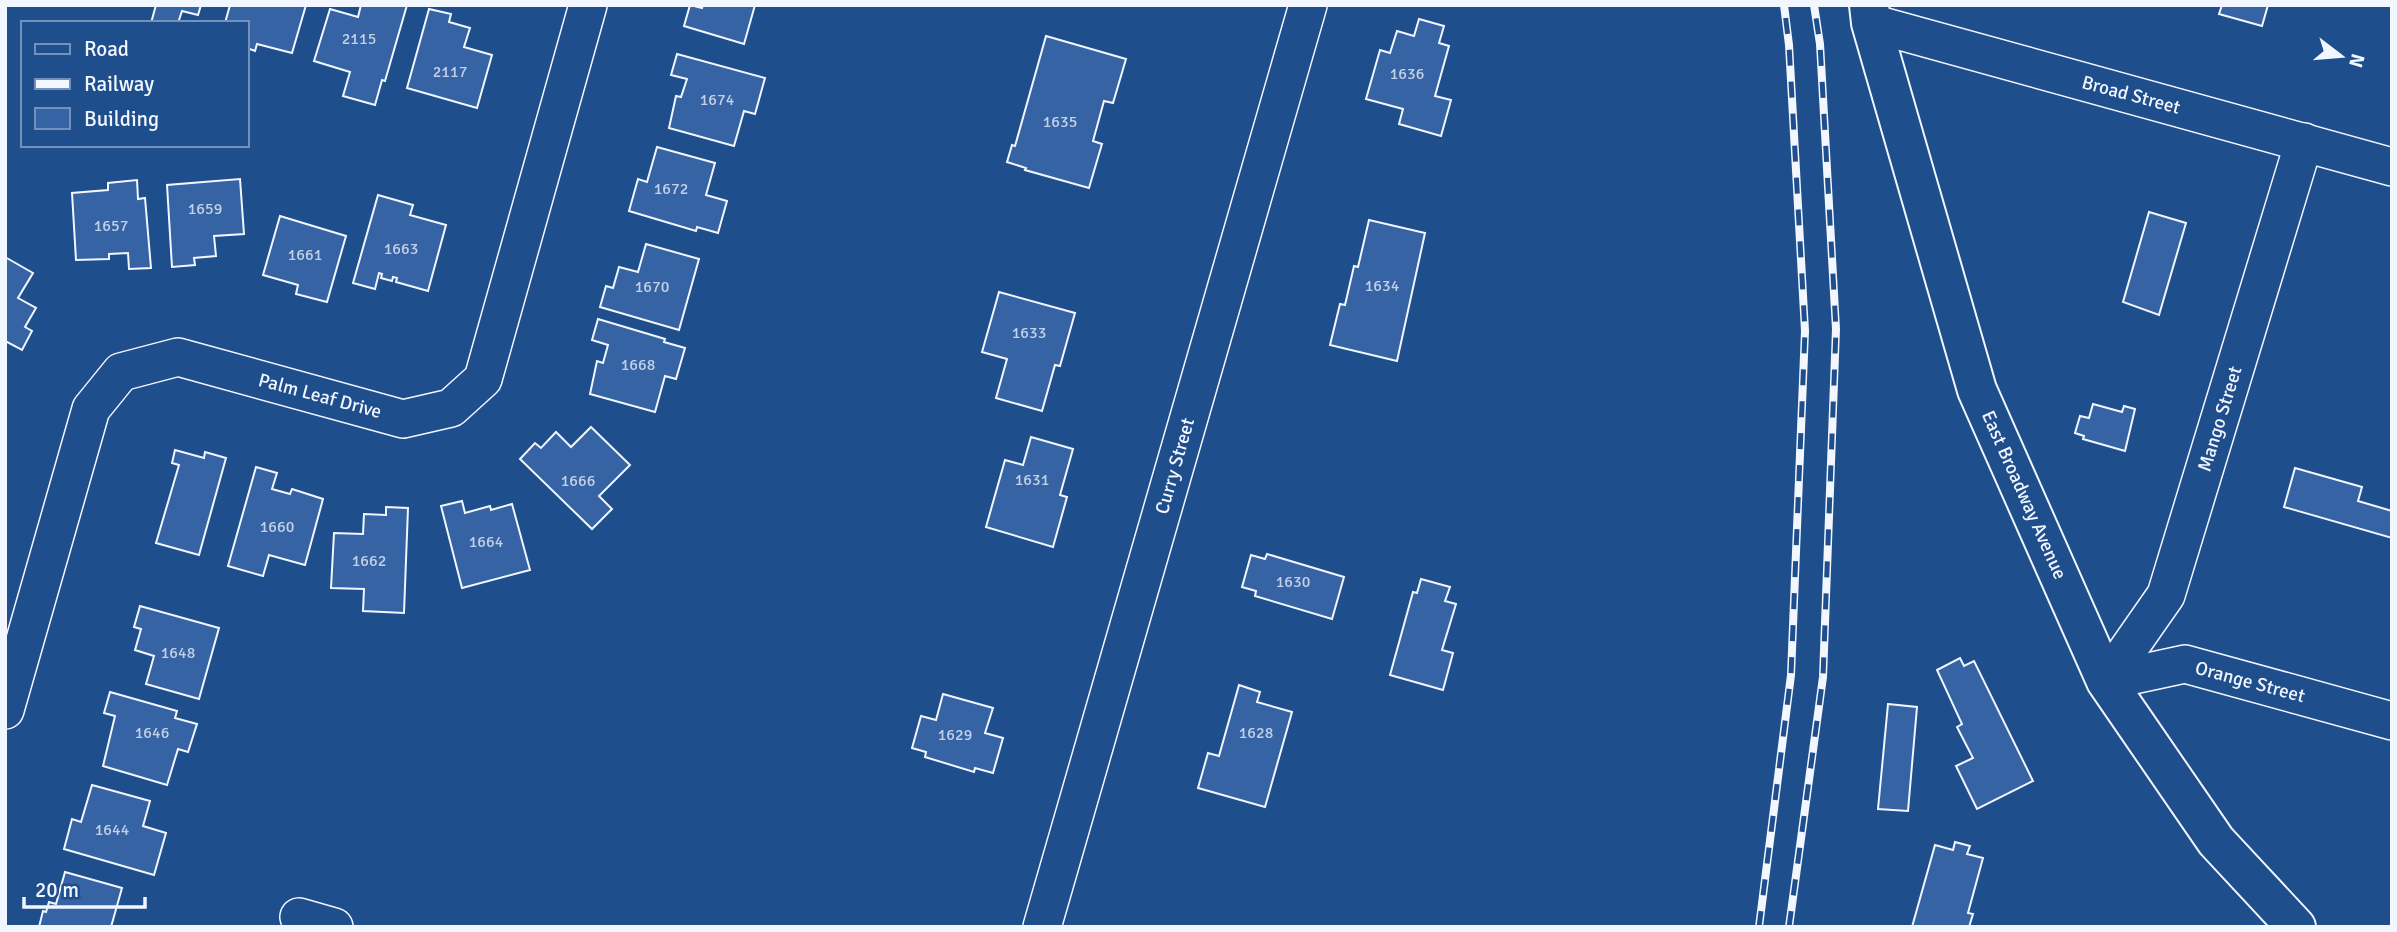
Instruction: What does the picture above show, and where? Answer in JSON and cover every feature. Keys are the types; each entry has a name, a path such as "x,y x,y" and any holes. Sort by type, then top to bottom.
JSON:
{"main road":[{"name":"East Broadway Avenue","path":"1870,14 1977,390 2106,681 2216,841 2296,927"}],"street":[{"name":"Palm Leaf Drive","path":"5,710 91,409 121,372 178,357 402,419 451,408 484,379 587,5"},
{"name":"Curry Street","path":"1042,927 1308,5"},
{"name":"Broad Street","path":"1870,14 2392,167"},
{"name":"Mango Street","path":"2106,681 2166,595 2304,142"},
{"name":"Orange Street","path":"2106,681 2185,664 2392,721"},
{"path":"299,917 334,927"}],"building":[{"path":"156,5 201,5 198,15 182,11 179,21 152,21"},
{"path":"230,5 306,5 292,53 257,44 255,51 248,48 248,21 226,21"},
{"path":"361,5 407,5 385,81 382,80 375,105 343,96 350,72 314,61 330,9 358,17"},
{"path":"690,5 702,8 703,5 755,5 744,44 684,26"},
{"path":"2222,5 2268,5 2262,26 2219,14"},
{"path":"429,9 451,14 449,22 470,28 464,47 492,55 477,108 407,88"},
{"path":"1419,19 1444,26 1439,43 1449,46 1435,96 1451,100 1441,136 1399,124 1403,109 1366,99 1380,50 1390,53 1397,31 1414,36"},
{"path":"1046,36 1126,59 1113,103 1104,101 1093,141 1102,144 1089,188 1025,170 1026,168 1007,162 1012,145 1015,146"},
{"path":"677,54 765,78 755,114 744,111 734,146 669,128 676,96 681,97 687,79 671,75"},
{"path":"657,147 715,163 706,195 727,201 718,233 697,227 696,231 629,211 638,179 647,182"},
{"path":"240,179 244,234 214,236 216,256 194,258 195,265 172,267 167,185"},
{"path":"137,180 138,199 145,198 151,268 129,269 128,253 109,254 109,259 76,260 72,193 108,190 108,183"},
{"path":"378,195 413,205 410,215 446,225 428,291 396,282 397,278 393,277 392,281 381,278 382,274 379,273 375,289 353,283"},
{"path":"2149,212 2186,223 2159,315 2123,302"},
{"path":"280,216 346,236 327,302 296,294 298,285 263,275"},
{"path":"1369,220 1425,233 1397,361 1330,345 1340,304 1345,305 1354,266 1358,267"},
{"path":"646,244 699,259 679,330 600,307 606,286 613,288 619,267 638,272"},
{"path":"5,257 33,273 18,298 36,308 25,327 32,331 22,350 5,341"},
{"path":"999,292 1075,313 1060,366 1055,365 1042,411 996,398 1007,359 982,352"},
{"path":"598,319 665,339 664,342 685,348 676,379 665,376 655,412 590,394 597,361 603,363 608,345 592,340"},
{"path":"2093,404 2122,412 2124,406 2135,409 2125,451 2083,439 2084,436 2075,433 2080,416 2089,418"},
{"path":"591,427 630,465 599,496 612,509 592,529 520,459 535,443 541,448 556,432 571,447"},
{"path":"1031,437 1073,449 1060,495 1067,497 1053,547 986,527 1005,460 1023,465"},
{"path":"175,450 204,458 205,452 226,458 199,555 156,543 179,465 172,463"},
{"path":"256,467 277,473 272,489 290,494 292,489 323,499 305,565 269,555 263,576 228,566"},
{"path":"2295,468 2362,487 2358,501 2392,511 2392,538 2284,507"},
{"path":"462,501 465,513 490,506 491,510 512,504 530,570 462,588 441,506"},
{"path":"386,507 408,508 404,613 363,611 364,589 331,588 334,533 363,534 364,514 386,515"},
{"path":"1267,554 1344,577 1332,619 1255,596 1256,591 1242,587 1251,555 1265,559"},
{"path":"1421,579 1450,587 1445,601 1456,604 1442,650 1453,653 1443,690 1390,675 1413,592 1417,593"},
{"path":"140,606 219,628 199,699 146,684 154,656 135,650 141,629 134,627"},
{"path":"1960,658 1964,666 1974,661 2033,781 1977,809 1956,766 1973,758 1957,727 1962,724 1937,670"},
{"path":"1239,685 1260,692 1257,702 1292,712 1265,807 1198,788 1208,753 1219,756"},
{"path":"110,692 177,711 175,718 197,724 188,752 178,749 167,785 103,766 115,716 104,713"},
{"path":"943,694 993,708 985,733 1003,738 993,773 975,768 974,772 925,757 926,752 912,748 921,716 936,720"},
{"path":"1888,704 1917,707 1908,811 1878,809"},
{"path":"92,785 150,801 143,826 166,833 154,875 64,849 72,819 81,822"},
{"path":"1955,842 1970,846 1967,854 1983,858 1968,913 1973,914 1969,927 1912,927 1935,845 1953,850"},
{"path":"65,872 122,888 111,927 39,927 43,911 46,912 49,902 56,904"}],"railway":[{"path":"1759,927 1791,675 1805,331 1789,45 1784,5"},
{"path":"1789,927 1823,677 1836,329 1820,44 1814,5"}]}
